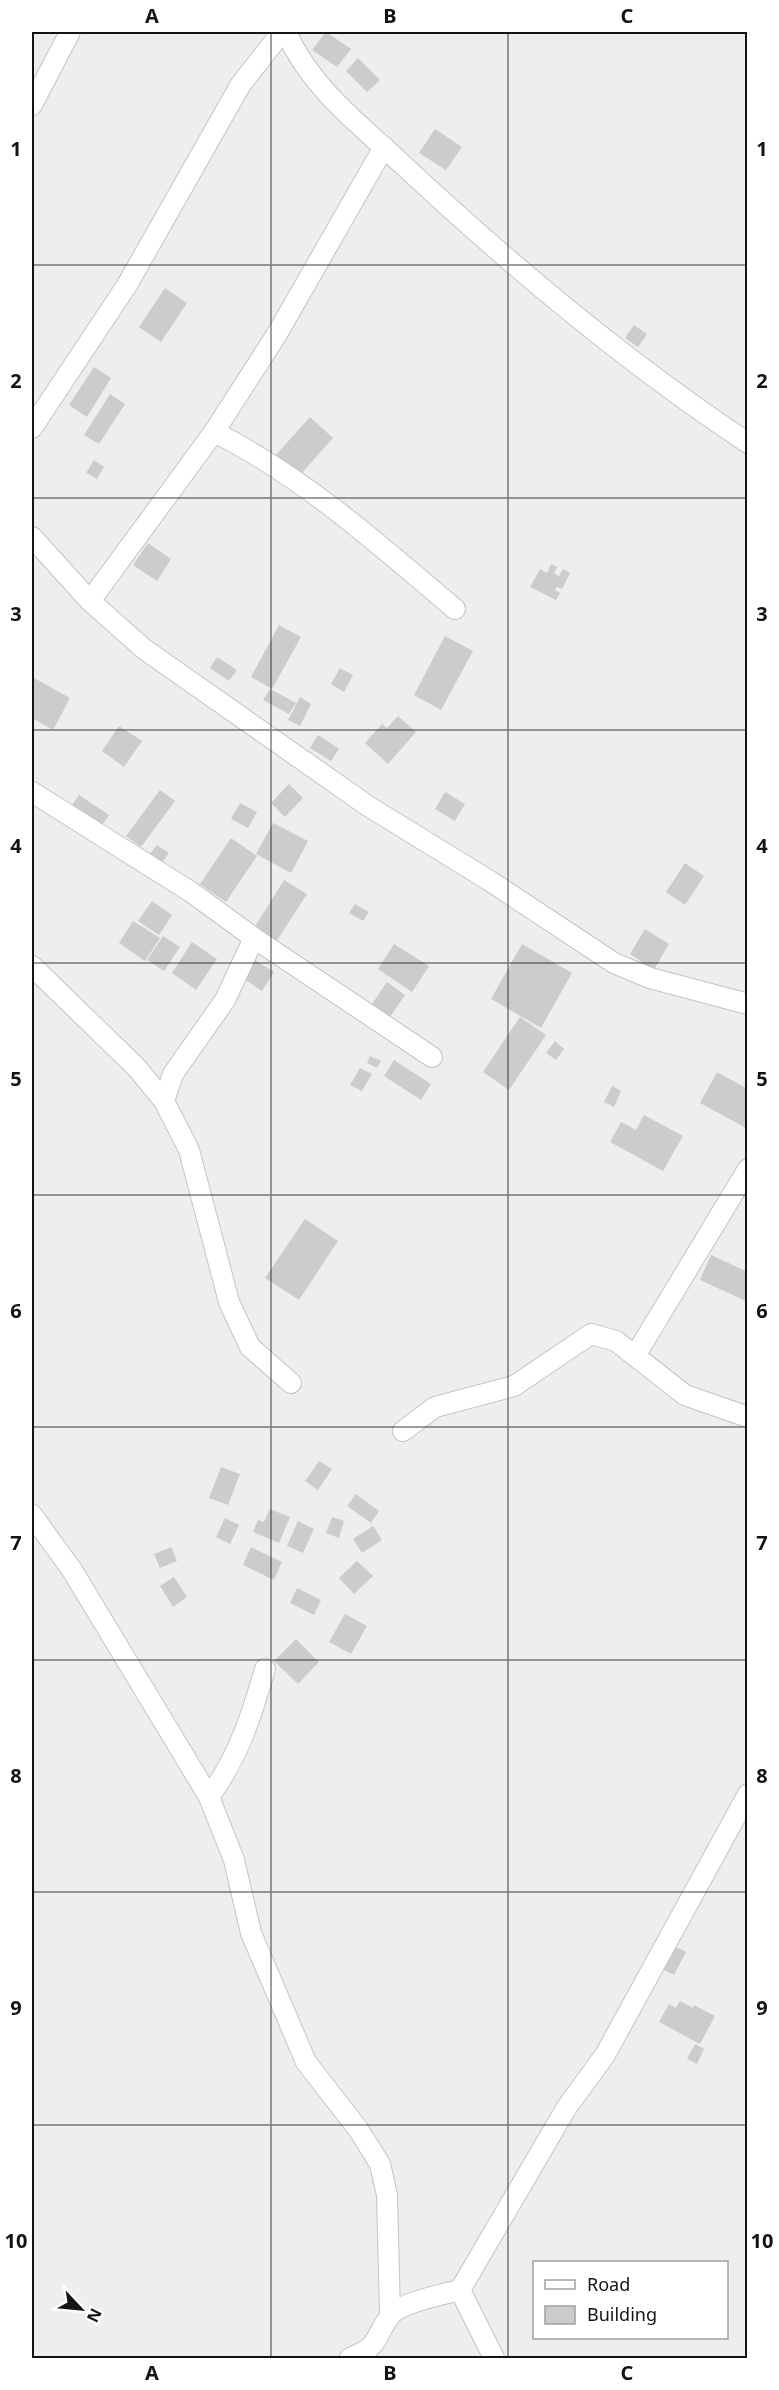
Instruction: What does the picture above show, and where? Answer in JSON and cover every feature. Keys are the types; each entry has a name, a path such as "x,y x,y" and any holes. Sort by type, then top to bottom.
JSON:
{"street":[{"path":"32,105 70,32"},
{"path":"32,428 127,285 241,84 275,34 302,63 323,91 487,243 625,355 747,443"},
{"path":"90,602 214,432 277,334 384,147"},
{"path":"214,432 250,450 322,500 454,609"},
{"path":"32,537 90,602 144,650 368,806 490,881 614,963 650,978 747,1004"},
{"path":"32,792 191,892 254,938 432,1057"},
{"path":"164,1101 173,1074 225,1000 254,938"},
{"path":"32,966 137,1068 164,1101 189,1150 229,1302 250,1347 291,1383"},
{"path":"635,1356 747,1169"},
{"path":"403,1431 435,1407 514,1386 591,1334 616,1341 685,1395 747,1417"},
{"path":"32,1515 72,1570 209,1797 234,1860 251,1933 306,2062 358,2129 380,2164 387,2195 390,2314 375,2344 350,2358"},
{"path":"209,1797 226,1773 246,1732 265,1669"},
{"path":"390,2314 412,2304 460,2290 567,2107 605,2055 747,1794"},
{"path":"460,2290 494,2358"}],"building":[{"path":"326,32 351,49 337,67 312,50"},
{"path":"358,58 380,80 367,92 346,71"},
{"path":"435,129 462,147 446,170 419,153"},
{"path":"165,288 187,303 161,342 139,327"},
{"path":"634,325 647,334 638,347 625,338"},
{"path":"94,367 111,378 87,417 69,405"},
{"path":"110,394 125,404 99,444 84,435"},
{"path":"310,417 333,438 299,476 276,455"},
{"path":"94,460 104,467 97,479 86,473"},
{"path":"148,543 171,559 157,581 133,565"},
{"path":"551,564 557,567 554,573 559,576 563,569 570,573 562,589 557,587 555,590 560,593 556,600 530,587 540,569 547,573"},
{"path":"279,625 301,637 272,689 251,677"},
{"path":"445,636 473,651 441,710 414,695"},
{"path":"217,657 237,670 229,681 210,668"},
{"path":"340,668 353,675 344,692 331,684"},
{"path":"34,678 70,698 53,730 32,718"},
{"path":"270,689 296,703 289,714 263,700"},
{"path":"300,697 311,704 300,726 288,720"},
{"path":"398,716 416,732 388,764 365,743 382,724 387,728"},
{"path":"119,726 142,741 124,767 102,751"},
{"path":"318,735 339,749 331,761 310,748"},
{"path":"289,784 303,798 285,817 271,803"},
{"path":"160,790 175,801 141,847 126,836"},
{"path":"445,792 465,804 455,821 435,809"},
{"path":"79,795 109,815 102,825 72,805"},
{"path":"240,803 257,812 248,828 231,819"},
{"path":"273,823 308,841 291,873 256,854"},
{"path":"231,838 257,856 226,902 200,884"},
{"path":"157,845 169,853 160,865 148,856"},
{"path":"685,863 704,876 685,905 666,892"},
{"path":"284,880 307,894 276,942 254,928"},
{"path":"152,901 172,915 159,935 138,921"},
{"path":"355,904 369,912 363,921 349,913"},
{"path":"133,921 160,938 145,961 119,943"},
{"path":"645,929 669,944 654,970 630,954"},
{"path":"163,936 180,947 164,971 147,960"},
{"path":"192,942 217,959 196,990 172,973"},
{"path":"394,944 429,966 412,992 378,969"},
{"path":"522,944 572,973 541,1028 491,999"},
{"path":"250,957 274,972 262,991 238,975"},
{"path":"387,982 405,995 388,1020 370,1007"},
{"path":"520,1017 546,1035 509,1090 483,1072"},
{"path":"555,1041 564,1049 556,1060 546,1053"},
{"path":"370,1056 381,1061 377,1068 367,1063"},
{"path":"394,1060 431,1084 421,1100 384,1076"},
{"path":"360,1068 372,1074 362,1091 350,1085"},
{"path":"717,1072 748,1089 746,1128 700,1103"},
{"path":"612,1086 621,1091 614,1107 604,1102"},
{"path":"644,1115 683,1136 663,1171 610,1142 621,1122 636,1130"},
{"path":"305,1219 338,1241 299,1300 265,1278"},
{"path":"711,1255 748,1272 748,1302 700,1280"},
{"path":"319,1461 332,1469 318,1490 305,1481"},
{"path":"221,1467 240,1474 228,1505 209,1498"},
{"path":"356,1494 379,1511 371,1523 347,1506"},
{"path":"270,1509 290,1517 279,1543 253,1532 258,1520 264,1522"},
{"path":"332,1517 344,1521 339,1538 326,1533"},
{"path":"225,1518 239,1525 230,1544 216,1537"},
{"path":"298,1521 314,1529 303,1553 287,1546"},
{"path":"373,1526 382,1540 362,1553 353,1539"},
{"path":"171,1547 177,1561 160,1568 154,1554"},
{"path":"251,1547 282,1562 274,1580 243,1565"},
{"path":"357,1561 373,1576 354,1594 339,1578"},
{"path":"174,1577 187,1597 173,1607 160,1586"},
{"path":"297,1588 321,1600 314,1615 290,1603"},
{"path":"345,1614 367,1626 351,1654 329,1642"},
{"path":"296,1639 319,1662 298,1684 274,1661"},
{"path":"672,1945 686,1952 674,1975 660,1968"},
{"path":"680,2001 693,2008 694,2005 715,2016 700,2044 659,2022 669,2004 676,2008"},
{"path":"695,2044 704,2049 697,2064 687,2059"}]}
